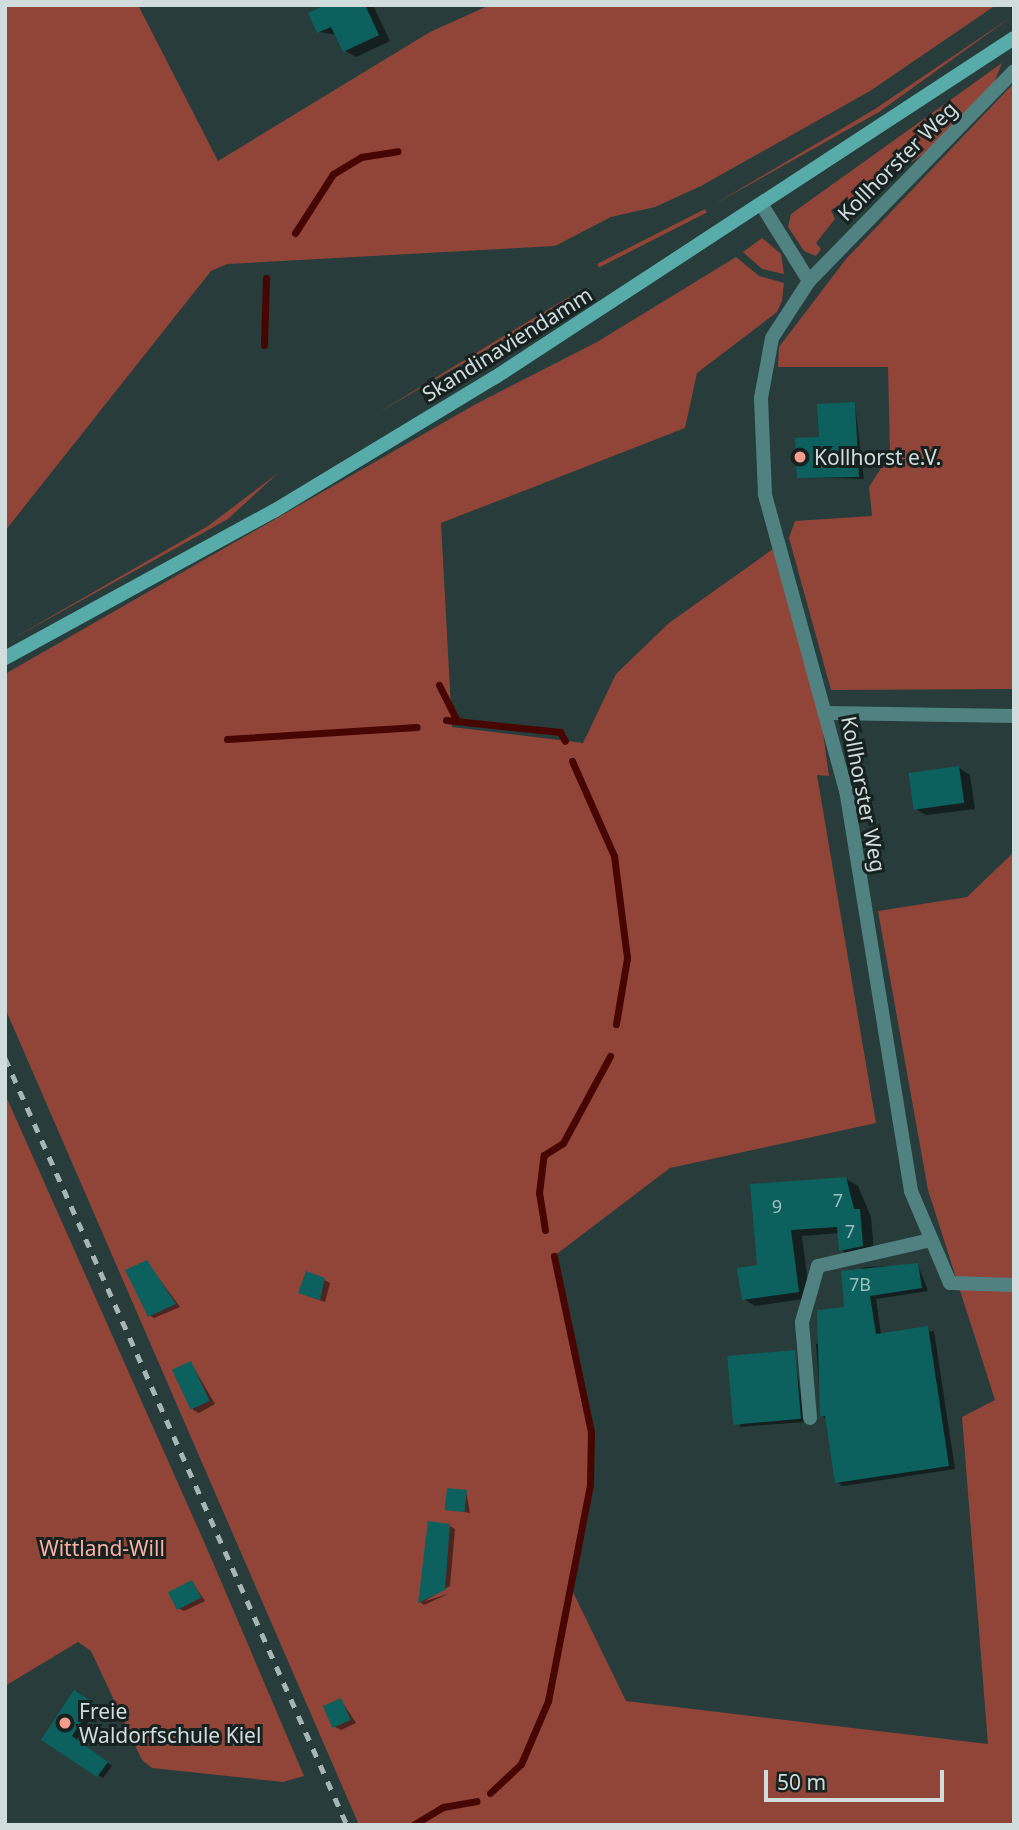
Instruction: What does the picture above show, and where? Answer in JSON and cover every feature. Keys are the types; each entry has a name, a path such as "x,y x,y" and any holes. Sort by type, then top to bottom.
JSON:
{"main road":[{"name":"Skandinaviendamm","path":"5,658 285,504 763,206 1014,38"}],"street":[{"name":"Kollhorster Weg","path":"1014,71 810,281 772,338 760,438 780,555 827,713 846,791 911,1191 950,1283 1014,1285"},
{"path":"763,206 810,281"},
{"path":"827,713 1014,716"},
{"path":"810,1418 802,1322 818,1266 931,1240"}],"green space":[{"path":"5,5 138,5 218,161 430,32 490,5 996,5 870,91 701,186 655,207 611,217 555,246 227,264 211,271 5,531"},
{"path":"1014,15 879,112 713,205 875,109"},
{"path":"1002,63 992,88 926,153 831,210 835,219 816,243 821,249 816,256 804,251 788,227 791,214"},
{"path":"1014,83 1014,689 831,690 789,538 795,521 872,516 869,487 890,454 888,367 778,367 779,347 846,259"},
{"path":"705,209 707,213 599,267 597,264"},
{"path":"762,238 781,254 784,274 762,269 743,252"},
{"path":"736,257 759,276 784,283 782,301 777,312 697,373 685,428 441,523 452,727 583,743 616,674 669,623 773,549 819,704 829,776 817,775 876,1123 670,1168 554,1256 591,1432 590,1484 571,1588 626,1701 988,1744 962,1417 995,1400 928,1190 878,911 967,897 1014,852 1014,1825 359,1825 5,1008 5,674 476,404 597,342"},
{"path":"574,294 576,298 376,414 507,334"},
{"path":"278,473 228,519 5,643 208,526"},
{"name":"Wittland-Will","path":"5,1094 209,1553 304,1776 283,1782 152,1768 142,1760 91,1651 78,1642 5,1686"}],"building":[{"path":"325,5 365,5 379,35 343,52 331,27 317,33 308,13"},
{"path":"855,402 859,477 797,478 795,438 819,437 817,404"},
{"path":"959,766 964,803 914,810 908,773"},
{"path":"846,1177 854,1209 860,1209 863,1246 839,1251 837,1227 791,1230 799,1292 742,1300 737,1268 757,1265 750,1184"},
{"path":"147,1260 176,1304 148,1317 125,1270"},
{"path":"918,1263 922,1288 870,1296 876,1334 928,1326 949,1466 835,1483 825,1416 820,1417 817,1310 844,1307 841,1271"},
{"path":"306,1271 325,1278 320,1300 298,1293"},
{"path":"795,1350 801,1419 733,1425 727,1356"},
{"path":"191,1361 210,1401 191,1410 172,1370"},
{"path":"447,1488 467,1490 465,1512 445,1510"},
{"path":"428,1521 450,1524 445,1590 418,1603"},
{"path":"192,1580 201,1598 177,1610 168,1592"},
{"path":"74,1690 94,1703 72,1736 108,1762 97,1777 41,1740"},
{"path":"341,1698 351,1720 332,1728 323,1706"}],"waterway":[{"path":"295,233 333,174 361,157 398,151"},
{"path":"264,345 266,278"},
{"path":"439,685 457,721"},
{"path":"446,720 560,732 565,741"},
{"path":"227,739 417,727"},
{"path":"572,761 614,856 627,958 616,1024"},
{"path":"545,1230 539,1193 544,1155 563,1143 610,1056"},
{"path":"490,1793 521,1764 548,1701 590,1484 591,1432 554,1256"},
{"path":"413,1825 443,1807 476,1801"}],"railway":[{"path":"5,1058 347,1825"}],"place":[{"name":"Kollhorst e.V.","path":"800,457"},
{"name":"Freie Waldorfschule Kiel","path":"65,1723"}]}
